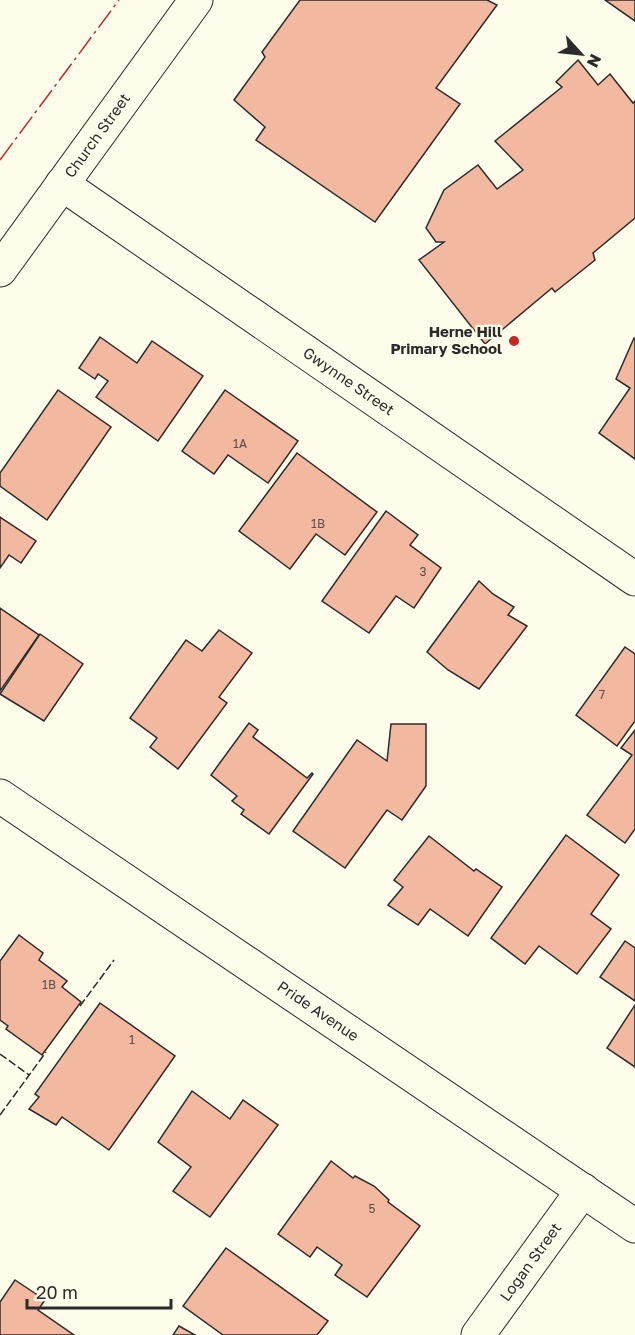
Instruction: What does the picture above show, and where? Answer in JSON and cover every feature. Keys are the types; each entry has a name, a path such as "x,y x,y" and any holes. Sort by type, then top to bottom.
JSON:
{"street":[{"name":"Church Street","path":"0,270 196,0"},
{"name":"Gwynne Street","path":"62,184 635,579"},
{"name":"Pride Avenue","path":"0,796 635,1226"},
{"name":"Logan Street","path":"478,1335 584,1190"}],"building":[{"path":"300,0 487,0 497,5 436,88 460,104 375,222 256,140 265,127 234,100 265,57 262,52"},
{"path":"605,0 635,0 635,21"},
{"path":"578,60 598,85 610,74 633,103 635,101 635,218 593,253 595,260 555,292 552,288 485,344 419,260 444,242 436,242 426,228 444,190 478,165 497,189 523,170 495,141 562,87 556,82"},
{"path":"100,337 137,363 152,341 203,376 158,441 96,397 108,381 98,374 95,379 79,368"},
{"path":"634,338 635,459 599,433 630,388 616,379"},
{"path":"58,390 111,427 47,520 0,486 0,473"},
{"path":"225,390 298,441 268,483 228,455 214,474 182,451"},
{"path":"297,453 377,512 345,555 316,534 290,569 239,531"},
{"path":"386,511 418,535 410,545 441,568 414,608 396,596 369,633 322,601"},
{"path":"0,517 36,541 21,563 9,555 0,568"},
{"path":"479,581 493,594 514,607 508,615 527,626 479,689 448,670 427,652"},
{"path":"0,608 39,635 0,691"},
{"path":"219,630 252,653 219,697 227,703 178,769 150,747 157,738 130,718 186,640 202,651"},
{"path":"40,634 83,664 44,721 0,694"},
{"path":"625,647 635,654 635,721 617,746 576,715"},
{"path":"249,723 258,730 253,737 307,778 313,774 269,834 241,814 244,810 232,801 237,796 211,775"},
{"path":"391,724 426,724 426,786 402,820 387,810 345,868 293,831 357,740 387,761"},
{"path":"635,730 635,829 625,843 587,815 632,755 621,748"},
{"path":"566,835 619,875 591,914 611,929 577,974 539,946 525,964 491,938"},
{"path":"429,836 474,871 476,869 502,887 468,936 430,909 418,925 388,905 403,887 394,880"},
{"path":"19,935 43,953 39,960 67,981 62,987 81,1002 42,1055 6,1029 8,1026 0,1020 0,961"},
{"path":"625,941 635,948 635,1001 600,977"},
{"path":"100,1003 175,1056 109,1150 62,1117 56,1125 29,1109 39,1097 35,1094"},
{"path":"635,1005 635,1067 607,1048"},
{"path":"192,1091 230,1119 243,1100 278,1125 210,1217 173,1191 191,1167 158,1142"},
{"path":"331,1161 353,1178 355,1176 374,1186 389,1200 388,1202 420,1226 367,1297 335,1275 342,1265 317,1247 310,1257 278,1234"},
{"path":"226,1248 328,1321 317,1335 223,1335 183,1306"},
{"path":"15,1280 45,1300 38,1310 74,1335 0,1335 0,1302"},
{"path":"179,1326 195,1335 173,1335"}],"fence":[{"path":"80,1006 114,960"},
{"path":"0,1115 46,1052"},
{"path":"0,1054 29,1075"}],"power":[{"path":"0,160 119,0"}],"place":[{"name":"Herne Hill Primary School","path":"514,341"}]}
